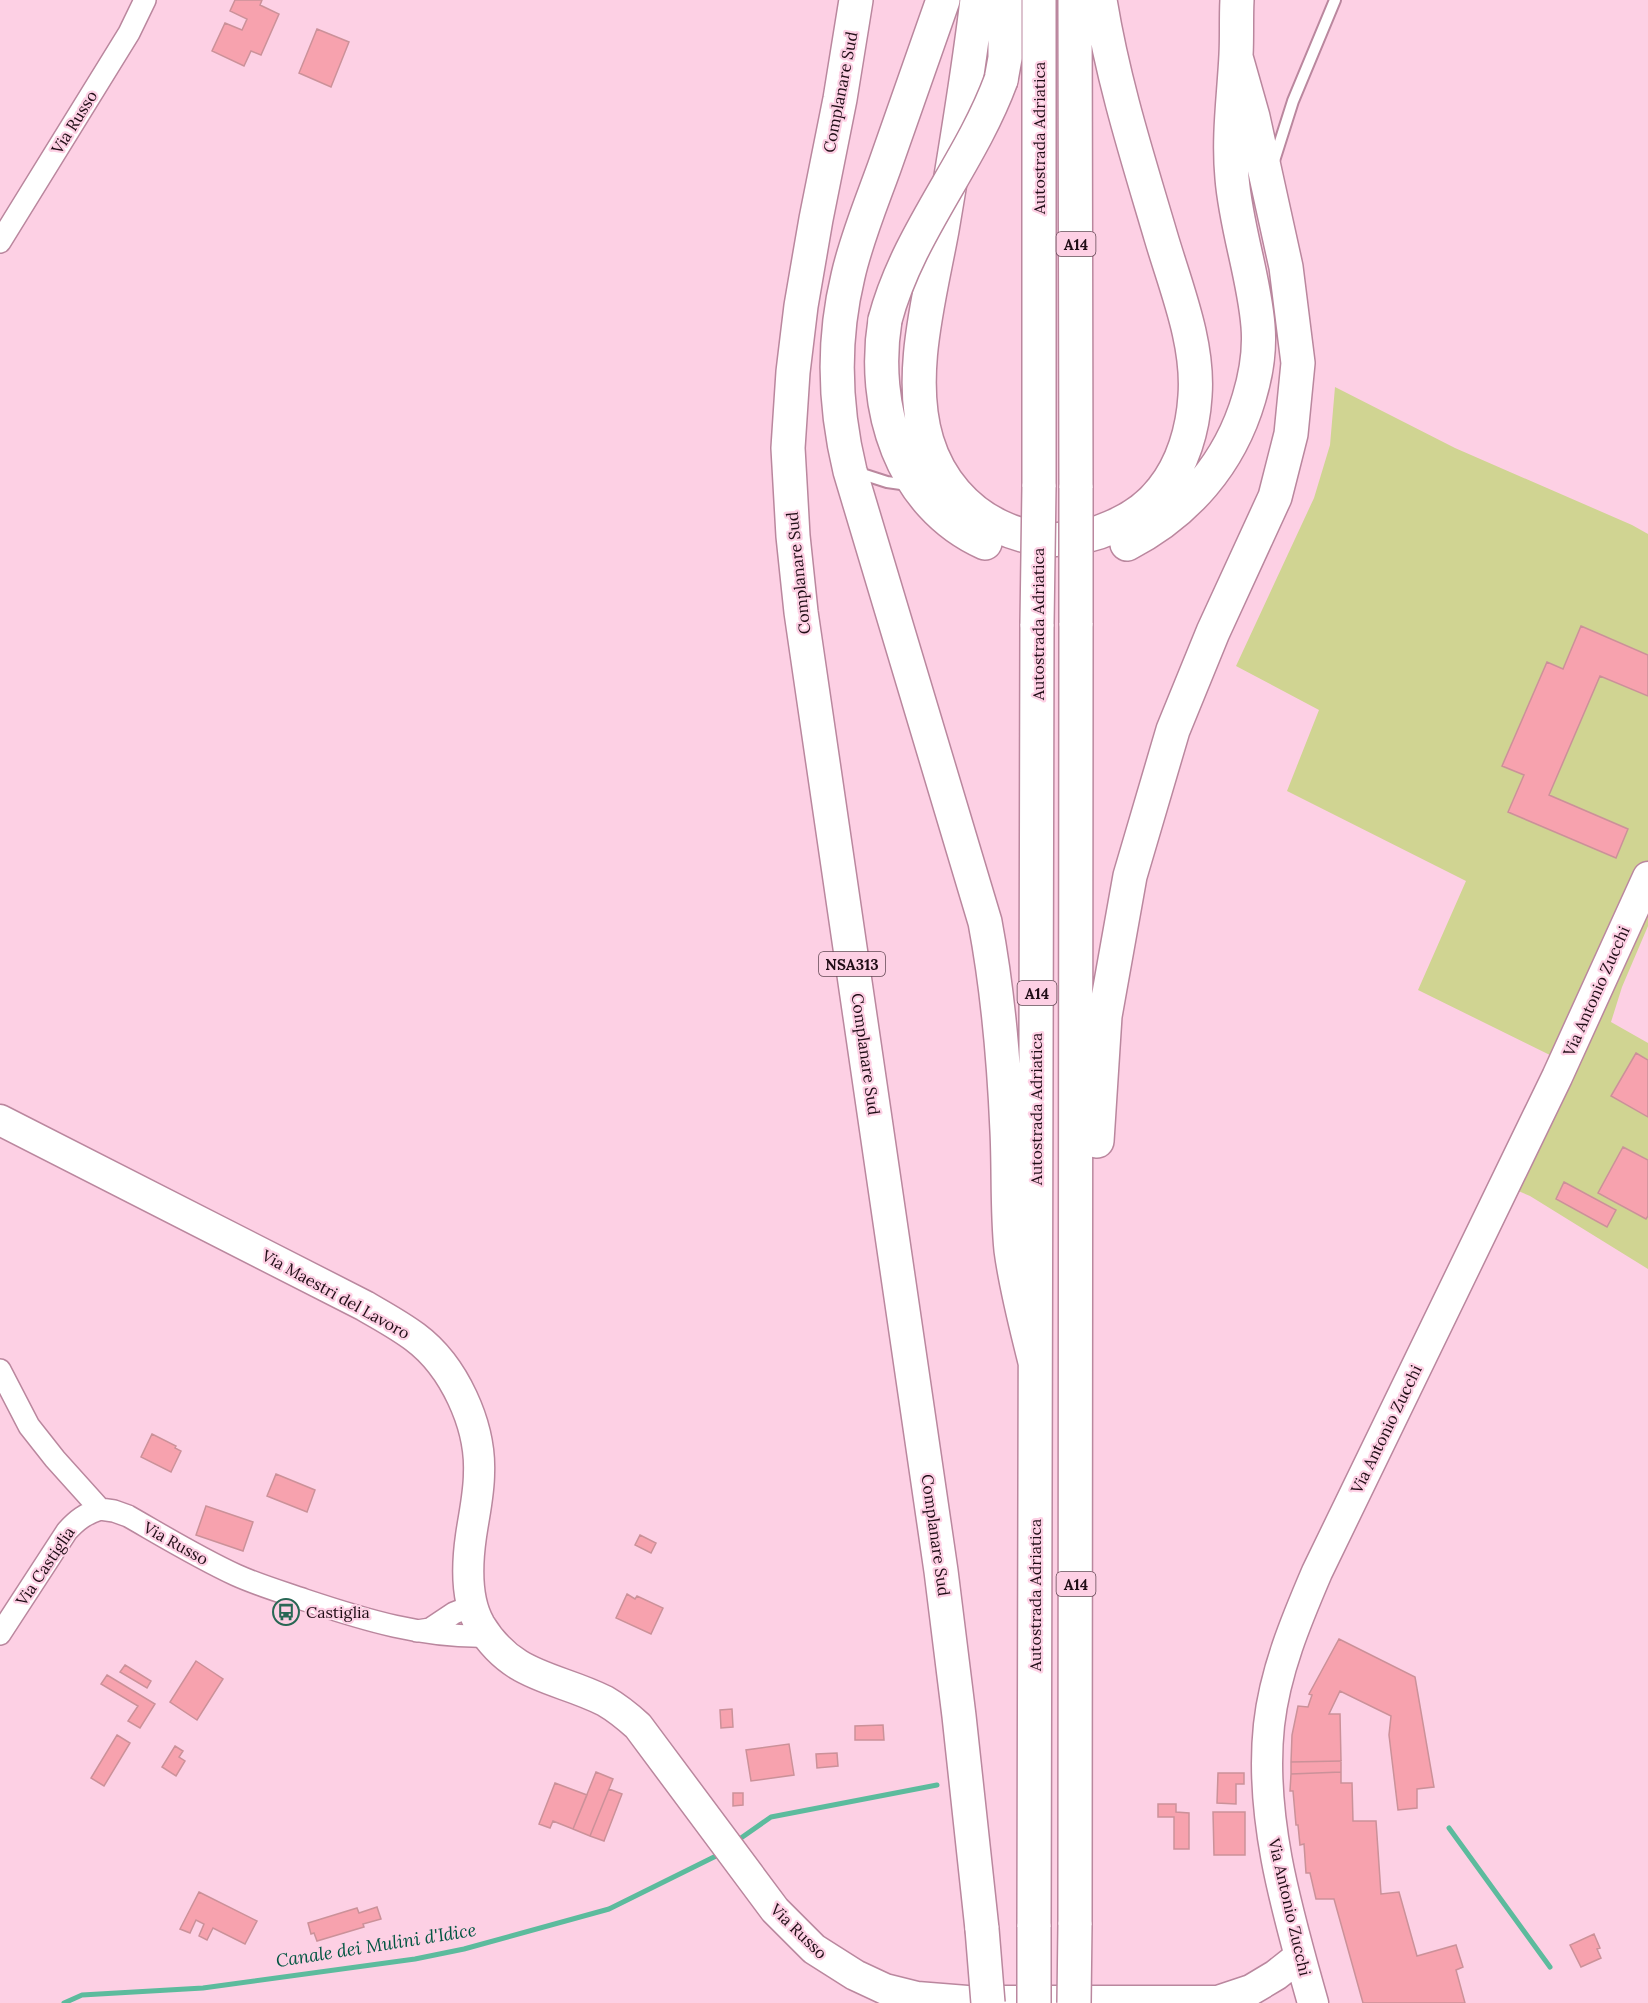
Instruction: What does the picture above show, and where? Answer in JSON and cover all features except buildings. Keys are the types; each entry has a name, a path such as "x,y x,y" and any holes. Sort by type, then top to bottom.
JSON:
{"highway":[{"name":"Complanare Sud","path":"856,0 840,99 816,219 795,350 788,448 793,536 801,612 941,1571 962,1740 988,2003"},
{"path":"944,0 848,274 836,352 837,394 843,441 850,471 985,922 997,994 1001,1039 1011,1250 1021,1307 1035,1362"},
{"path":"978,0 963,107 922,342 918,392 921,414 933,459 960,500 999,527 1041,540 1061,541 1085,537 1123,522 1144,509 1163,490 1186,445 1195,396 1196,370 1184,314 1119,94 1100,0"},
{"path":"1005,0 1005,58 1001,80 987,112 912,249 892,295 881,344 883,396 897,451 917,487 942,514 976,538 1014,555 1064,561 1081,560 1099,555 1136,539 1158,526 1180,508 1210,476 1235,438 1242,419 1254,380 1258,326 1233,190 1230,149 1237,0"},
{"name":"Autostrada Adriatica","path":"1034,2003 1039,0"},
{"name":"A14","path":"1074,2003 1075,0"},
{"path":"1076,1242 1096,1167 1105,1016 1130,876 1173,730 1213,632 1275,497 1291,434 1298,363 1286,267 1253,117 1236,57"}],"street":[{"name":"Via Russo","path":"0,242 129,33 145,0"},
{"name":"Via Antonio Zucchi","path":"1313,2003 1300,1956 1274,1838 1268,1798 1267,1759 1270,1722 1281,1667 1317,1572 1557,1077 1647,883"},
{"name":"Via Maestri del Lavoro","path":"0,1120 365,1306 416,1338 440,1362 468,1413 477,1445 479,1472 469,1550 469,1590 472,1606"},
{"path":"0,1370 29,1426 74,1482 100,1509"},
{"name":"Via Russo","path":"100,1509 128,1516 208,1561 264,1587 372,1621 416,1631 449,1637 488,1636"},
{"name":"Via Castiglia","path":"0,1634 67,1531 87,1513 100,1509"},
{"name":"Via Russo","path":"472,1606 488,1636 513,1662 527,1671 604,1701 638,1726 775,1910 814,1949 855,1976 885,1989 917,1997 967,2001 1226,2002 1276,1975 1300,1956"},
{"path":"416,1631 430,1629 454,1613 472,1606"}],"lane":[{"path":"1267,182 1293,100 1335,0"},
{"path":"850,471 887,482 917,487"}],"green space":[{"path":"1335,387 1455,448 1648,534 1648,926 1622,987 1611,1022 1648,1043 1648,1269 1530,1196 1502,1184 1558,1059 1418,990 1466,881 1287,791 1319,710 1236,666 1314,498 1330,445"}],"waterway":[{"name":"Canale dei Mulini d'Idice","path":"741,1838 771,1817 937,1785"},
{"name":"Canale dei Mulini d'Idice","path":"1449,1828 1550,1967"},
{"name":"Canale dei Mulini d'Idice","path":"64,2003 82,1995 203,1988 415,1959 464,1949 609,1909 716,1856"}],"place":[{"name":"Castiglia","path":"286,1612"}]}
